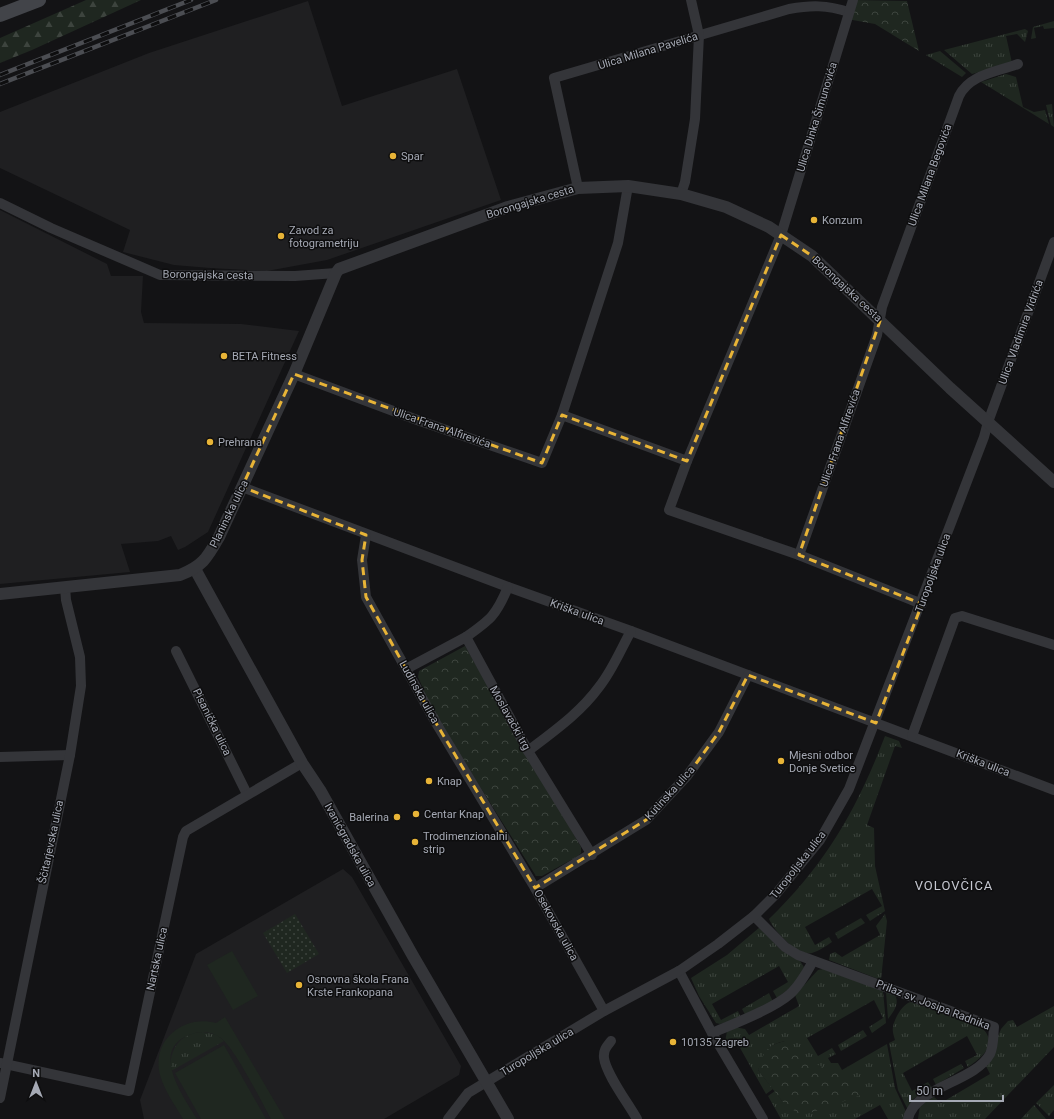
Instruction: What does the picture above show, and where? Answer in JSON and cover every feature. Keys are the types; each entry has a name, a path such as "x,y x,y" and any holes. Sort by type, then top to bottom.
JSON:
{"main road":[{"path":"0,15 39,0"}],"street":[{"path":"681,194 685,182 695,119 699,35 690,0"},
{"name":"Ulica Dinka Šimunovića","path":"781,234 853,0"},
{"name":"Ulica Milana Pavelića","path":"578,188 554,78 789,9 813,5 825,6 849,12"},
{"name":"Ulica Milana Begovića","path":"880,320 882,307 962,88 976,78 1018,64"},
{"name":"Borongajska cesta","path":"0,203 51,228 160,275 295,276 336,273 344,266 460,224 526,201 578,188 628,186 681,194 726,207 769,227 812,256 1054,482"},
{"name":"Ulica Frana Alfirevića","path":"294,374 420,421 542,463 562,415 618,243 628,186"},
{"path":"781,234 687,461 669,510 799,555 922,604"},
{"name":"Ulica Vladimira Vidrića","path":"988,422 1054,242"},
{"name":"Planinska ulica","path":"0,594 180,575 195,569 206,560 219,537 294,374 336,273"},
{"name":"Ulica Frana Alfirevića","path":"799,555 877,335 880,320"},
{"path":"562,415 687,461"},
{"name":"Turopoljska ulica","path":"448,1119 468,1093 604,1011 679,971 754,916 776,894 820,840 849,789 876,722 984,438 988,422"},
{"name":"Kriška ulica","path":"242,487 309,514 631,631 1054,790"},
{"name":"Ludinska ulica","path":"366,535 362,560 366,597 436,723 506,839"},
{"name":"Ivanićgradska ulica","path":"195,569 302,763 320,790 413,956 508,1119"},
{"name":"Ščitarjevska ulica","path":"0,1098 3,1064 70,755 81,686 80,657 66,600 65,587"},
{"path":"406,669 466,637 486,623 499,609 508,587"},
{"path":"912,736 954,618 962,616 1054,645"},
{"path":"528,751 587,703 601,686 631,631"},
{"name":"Moslavački trg","path":"466,637 528,751 592,855"},
{"name":"Pisanička ulica","path":"176,651 247,794"},
{"name":"Kutinska ulica","path":"535,888 592,855 646,820 687,776 719,732 748,675"},
{"path":"0,757 70,755"},
{"name":"Nartska ulica","path":"3,1064 129,1091 183,837 186,831 302,763"},
{"name":"Osekovska ulica","path":"506,839 604,1011"},
{"name":"Prilaz sv. Josipa Radnika","path":"754,916 785,947 798,955 994,1027 993,1046 982,1065 922,1098 912,1109 908,1119"},
{"path":"712,1033 738,1023 790,994 802,980 813,961"},
{"path":"679,971 712,1033 763,1119"},
{"path":"611,1041 605,1048 604,1057 608,1069 637,1119"}],"highlighted area":[{"path":"781,235 812,256 880,321 799,555 922,604 876,723 748,675 719,732 687,776 646,820 535,888 436,723 366,597 362,560 366,535 242,487 294,374 542,463 562,415 687,461"}],"shaded area":[{"path":"308,1 342,106 457,69 501,200 327,260 267,271 210,268 174,265 123,252 130,230 0,168 0,112 149,53"},
{"path":"0,210 107,264 111,276 143,276 141,312 144,323 241,324 299,331 208,532 178,550 171,536 158,541 121,544 130,572 0,584"},
{"name":"Osnovna škola Frana Krste Frankopana","path":"343,869 352,877 461,1066 459,1075 384,1119 144,1119 140,1100 196,954"}],"green space":[{"path":"86,0 141,0 0,63 0,38"},
{"path":"853,0 907,1 919,51 875,24 847,19"},
{"path":"1054,21 1054,28 1044,29 1043,26 1034,28 1036,38 1031,39 1033,27"},
{"path":"1025,29 1028,31 1025,42 1017,34 1006,36 1012,63 972,74 944,50"},
{"path":"940,51 966,73 962,77 926,55"},
{"path":"1006,74 1016,77 1023,107 1034,112 1045,110 1049,124 981,82"},
{"path":"1052,104 1054,127 1051,125 1046,105"},
{"path":"465,646 581,847 581,853 578,856 542,876 536,876 420,691 422,686 418,677 419,671"},
{"path":"885,736 899,741 902,748 895,746 867,825 874,828 875,866 885,911 870,921 866,915 882,906 872,889 805,927 815,945 829,937 832,942 820,950 812,953 800,951 781,936 769,919 807,877 838,834 863,788"},
{"path":"295,914 319,954 287,973 263,933"},
{"path":"885,914 887,921 881,980 829,960 830,954 835,952 842,957 880,935 876,926"},
{"path":"861,918 865,923 838,939 835,933"},
{"path":"760,927 781,950 800,961 804,967 796,983 777,998 773,991 788,982 779,966 712,1004 721,1020 738,1011 741,1018 720,1024 716,1023 699,996 691,978 727,955"},
{"path":"232,951 258,996 233,1010 207,965"},
{"path":"823,969 883,991 886,1023 872,1033 869,1027 883,1018 874,1000 807,1038 818,1056 832,1048 836,1054 828,1058 831,1063 838,1063 842,1070 887,1044 895,1088 907,1114 904,1119 888,1119 880,1105 855,1119 781,1119 768,1096 775,1091 782,1101 799,1083 785,1041 773,1045 767,1051 758,1070 773,1089 766,1094 735,1039 727,1043 725,1042 727,1031 734,1027 745,1029 749,1035 799,1006 795,995 818,970"},
{"path":"886,992 895,995 897,1002 888,1019"},
{"path":"769,993 773,1002 746,1016 742,1009"},
{"path":"911,1002 981,1027 989,1039 989,1044 979,1059 968,1067 965,1061 977,1055 967,1036 903,1073 912,1091 928,1082 932,1088 913,1099 908,1110 898,1090 889,1043 895,1040 893,1029 897,1016 905,1005"},
{"path":"1054,1006 1054,1047 985,1119 918,1119 920,1105 934,1097 941,1103 990,1074 986,1066 1001,1029 1008,1021 1013,1020 1017,1027"},
{"path":"225,1017 285,1119 271,1119 234,1053 221,1038 207,1032 192,1034 179,1041 172,1050 171,1061 173,1073 184,1098 197,1119 183,1119 170,1097 160,1075 160,1051 165,1041 173,1032 192,1022 204,1021 216,1023"},
{"path":"863,1030 867,1036 841,1051 838,1045"},
{"path":"203,1032 217,1035 224,1041 171,1071 174,1049 182,1039 188,1035"},
{"path":"789,1040 789,1052 843,1076 867,1093 801,1116 782,1101 758,1070 765,1053 771,1046"},
{"path":"224,1045 266,1119 201,1119 175,1073"},
{"path":"961,1064 964,1068 936,1085 933,1079"},
{"path":"1054,1085 1054,1110 1049,1116 1036,1103"},
{"path":"1034,1105 1046,1119 1021,1119"}],"railway":[{"path":"0,75 191,0"},
{"path":"0,84 216,0"}],"place":[{"name":"Spar","path":"393,156"},
{"name":"Konzum","path":"814,220"},
{"name":"Zavod za fotogrametriju","path":"281,236"},
{"name":"BETA Fitness","path":"224,356"},
{"name":"Prehrana","path":"210,442"},
{"name":"Mjesni odbor Donje Svetice","path":"781,761"},
{"name":"Knap","path":"429,781"},
{"name":"Centar Knap","path":"416,814"},
{"name":"Balerina","path":"397,817"},
{"name":"Trodimenzionalni strip","path":"415,842"},
{"name":"Osnovna škola Frana Krste Frankopana","path":"299,985"},
{"name":"10135 Zagreb","path":"673,1042"}],"district":[{"name":"VOLOVČICA","path":"954,885"}]}
